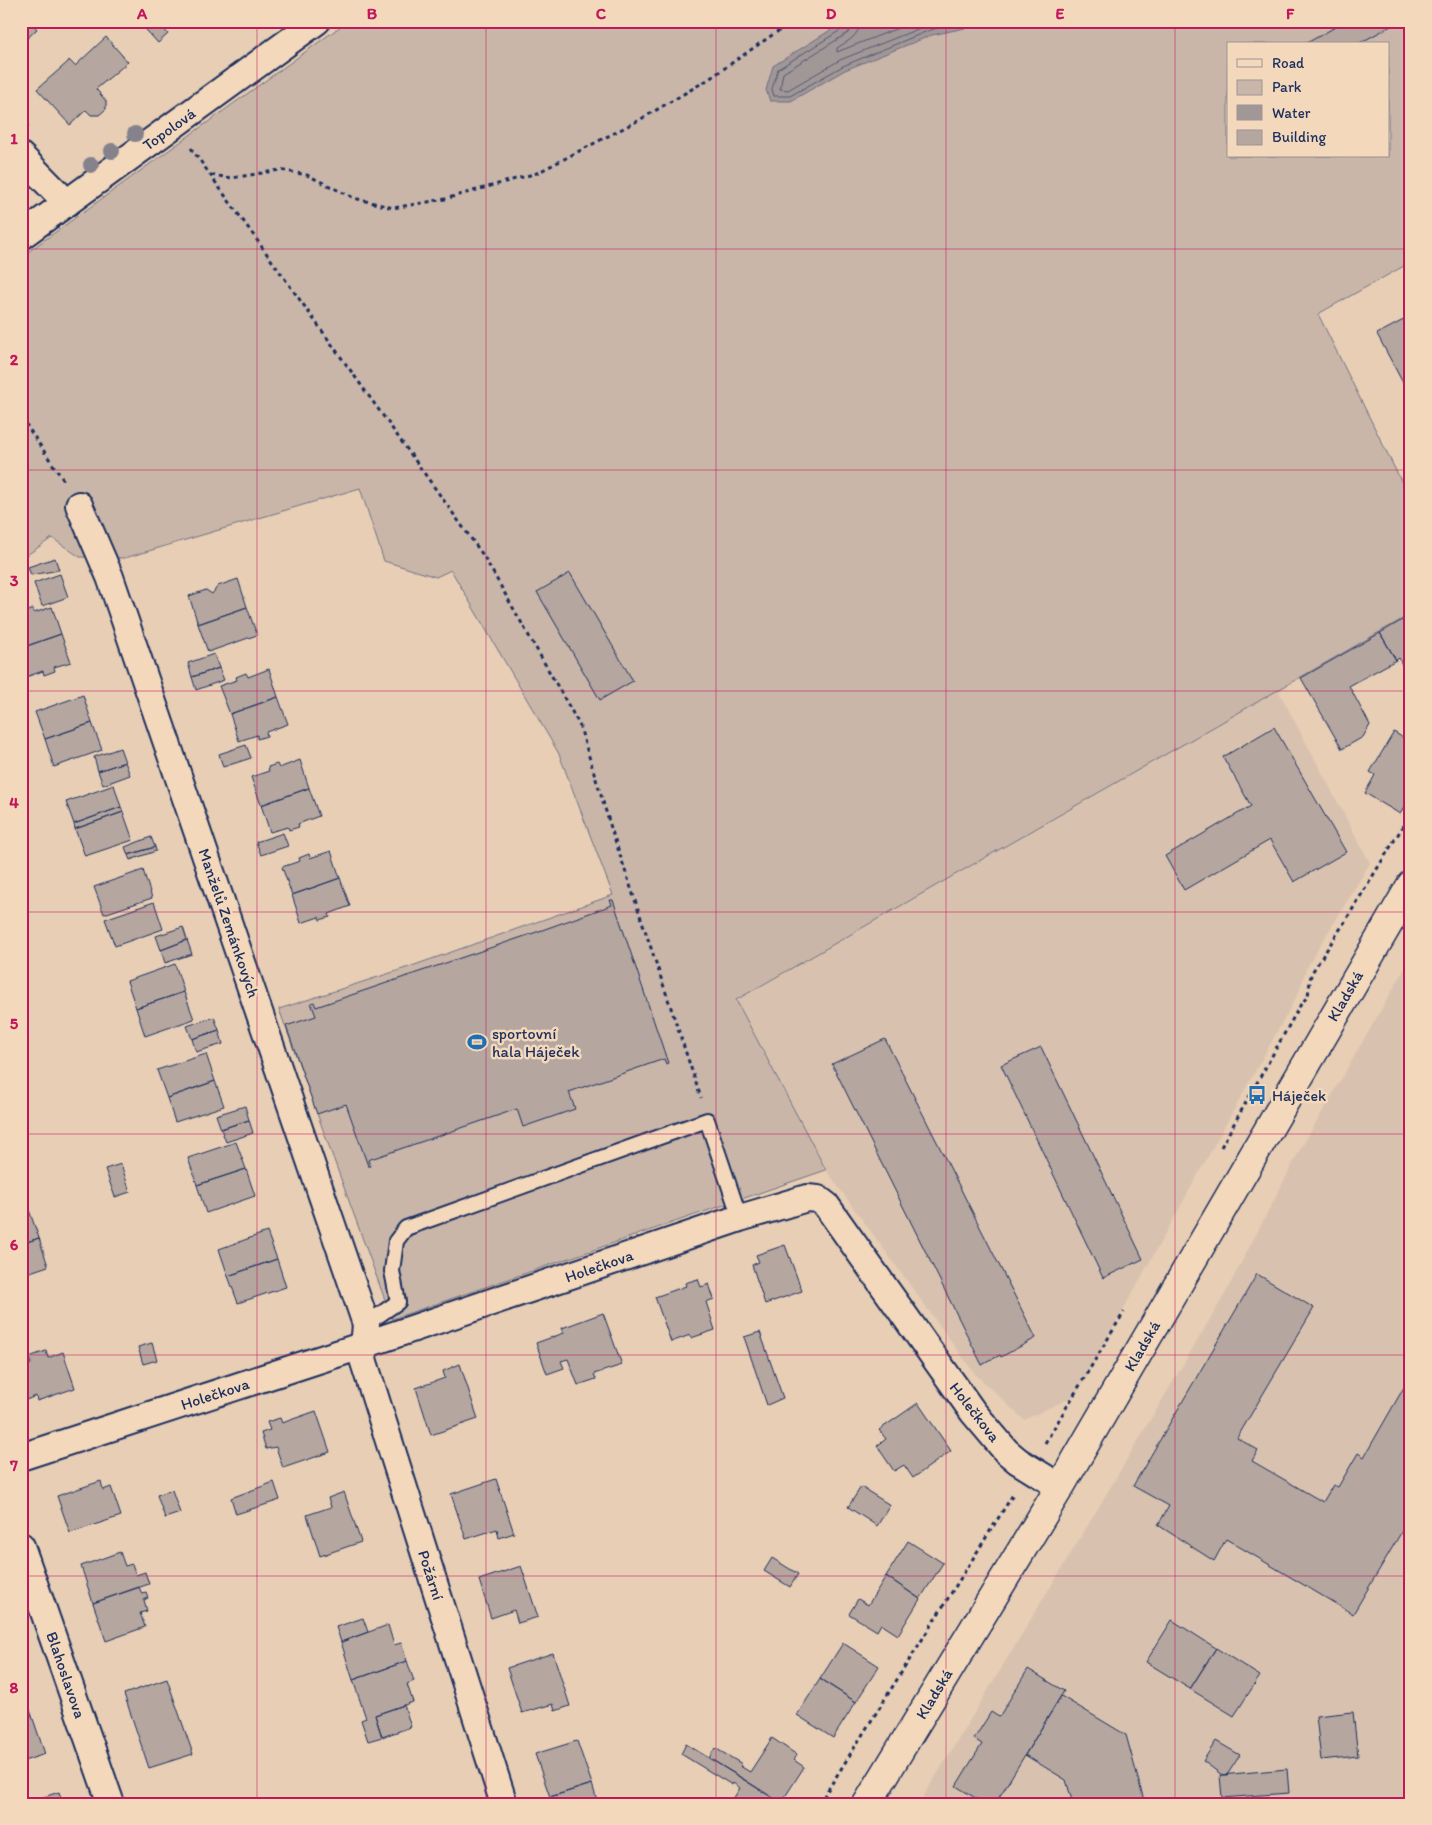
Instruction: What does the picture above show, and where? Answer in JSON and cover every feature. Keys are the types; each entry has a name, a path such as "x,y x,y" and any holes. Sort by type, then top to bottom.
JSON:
{"main road":[{"name":"Kladská","path":"867,1804 1060,1487 1411,885"}],"street":[{"name":"Topolová","path":"21,236 317,21"},
{"path":"21,156 67,203"},
{"name":"Manželů Zemánkových","path":"79,505 110,577 365,1335"},
{"name":"Holečkova","path":"21,1457 365,1335 807,1198 818,1199 826,1205 973,1412 1006,1451 1060,1487"},
{"name":"Požární","path":"365,1335 363,1359 504,1804"},
{"name":"Blahoslavova","path":"21,1546 111,1804"}],"lane":[{"path":"365,1335 398,1302 392,1271 396,1241 406,1228 707,1120 740,1218"}],"path":[{"path":"211,175 232,178 280,170 307,175 354,198 392,208 445,198 537,173 641,119 709,79 775,33 798,21"},
{"path":"175,125 483,555 579,724 707,1120"},
{"path":"21,417 79,505"},
{"path":"1218,1152 1301,1004 1308,996 1311,974 1411,813"},
{"path":"818,1804 1014,1494 1125,1311"},
{"path":"1008,1488 1014,1494"}],"shaded area":[{"path":"1278,690 1370,863 1306,969 1299,992 1076,1395 1024,1420 975,1374 826,1170 736,1000"},
{"path":"1411,958 1411,1804 919,1804 1225,1294 1299,1152"}],"green space":[{"path":"348,21 1411,21 1411,262 1318,314 1411,501 1411,614 736,1000 826,1170 392,1319 279,1009 409,967 613,895 559,754 451,570 436,577 384,561 360,488 125,558 80,557 52,538 21,559 21,257"}],"water":[{"path":"845,21 976,21 965,28 932,35 845,70 791,101 770,101 766,90 773,66"}],"building":[{"path":"21,21 30,21 37,29 21,44"},
{"path":"138,21 158,21 168,34 158,43"},
{"path":"1346,21 1400,21 1362,42 1309,42"},
{"path":"106,37 128,62 96,89 106,101 106,109 99,115 91,115 86,110 70,125 37,89 69,60 75,66"},
{"path":"1411,316 1411,398 1377,334"},
{"path":"55,558 59,570 31,575 28,567"},
{"path":"570,573 633,681 600,700 537,592"},
{"path":"60,574 68,597 42,606 34,583"},
{"path":"238,579 247,607 198,624 189,596 206,590 212,594 218,586"},
{"path":"52,607 61,634 21,648 21,617 24,616 23,613 33,609 34,613"},
{"path":"247,607 257,635 208,652 198,624"},
{"path":"1411,615 1411,671 1403,667 1399,658 1396,660 1380,633"},
{"path":"1380,633 1396,660 1349,686 1370,725 1363,737 1342,749 1301,678"},
{"path":"61,634 71,662 54,667 55,671 44,675 43,671 23,678 21,648"},
{"path":"214,654 219,668 192,677 188,663"},
{"path":"219,668 224,680 196,690 192,677"},
{"path":"269,669 278,697 230,714 219,686 237,680 236,677 246,673 248,677"},
{"path":"83,695 92,723 45,739 35,712"},
{"path":"278,697 288,724 266,732 267,736 257,739 257,735 239,741 230,714"},
{"path":"92,723 102,750 54,767 45,739"},
{"path":"1274,727 1346,852 1294,882 1270,840 1184,890 1165,856 1251,806 1223,757"},
{"path":"1394,732 1411,743 1411,797 1400,814 1365,793 1375,775 1370,772"},
{"path":"246,745 251,758 223,767 219,754"},
{"path":"120,748 125,762 98,771 94,757"},
{"path":"300,760 309,788 261,805 251,777 269,771 268,767 277,764 279,768"},
{"path":"125,762 130,775 103,785 98,771"},
{"path":"114,785 121,807 74,824 66,802"},
{"path":"309,788 319,816 298,824 299,827 289,830 288,827 270,832 261,805"},
{"path":"121,807 123,812 75,829 74,824"},
{"path":"123,812 133,840 85,856 75,829"},
{"path":"283,833 288,846 261,855 256,842"},
{"path":"151,837 155,847 128,855 125,847"},
{"path":"155,847 156,851 130,860 128,855"},
{"path":"331,851 340,878 292,895 282,867 300,861 299,858 309,854 310,858"},
{"path":"143,870 152,898 104,914 94,887"},
{"path":"340,878 350,906 329,914 330,917 320,920 319,917 301,923 292,895"},
{"name":"sportovní hala Háječek","path":"610,900 613,900 668,1063 666,1064 664,1059 569,1092 575,1109 523,1127 517,1109 368,1160 370,1166 368,1166 346,1104 317,1114 286,1026 316,1016 311,1003 314,1002 316,1007 531,934 612,905"},
{"path":"154,902 163,929 115,946 105,919"},
{"path":"183,927 187,940 161,950 156,936"},
{"path":"187,940 192,954 165,963 161,950"},
{"path":"175,964 184,992 136,1008 127,981"},
{"path":"184,992 194,1019 145,1036 136,1008"},
{"path":"214,1017 219,1030 192,1039 187,1026"},
{"path":"219,1030 223,1044 196,1052 192,1039"},
{"path":"885,1039 1036,1338 982,1365 832,1064"},
{"path":"1041,1047 1143,1259 1103,1278 1001,1065"},
{"path":"206,1054 215,1081 167,1098 157,1070"},
{"path":"215,1081 224,1106 175,1122 167,1098"},
{"path":"245,1106 249,1120 221,1129 216,1115"},
{"path":"249,1120 253,1133 226,1142 221,1129"},
{"path":"236,1142 246,1169 197,1185 188,1158"},
{"path":"121,1164 130,1192 115,1197 105,1169"},
{"path":"246,1169 255,1196 206,1213 197,1185"},
{"path":"29,1210 39,1238 21,1244 21,1213"},
{"path":"267,1232 277,1259 228,1276 219,1249"},
{"path":"39,1238 48,1266 21,1275 21,1244"},
{"path":"785,1245 802,1291 765,1304 752,1265 759,1262 756,1255"},
{"path":"277,1259 286,1287 238,1303 228,1276"},
{"path":"1257,1274 1314,1308 1237,1438 1258,1450 1252,1461 1323,1502 1333,1485 1338,1487 1358,1453 1364,1457 1411,1375 1411,1460 1405,1469 1411,1473 1411,1516 1353,1614 1226,1539 1214,1561 1158,1525 1169,1506 1133,1486"},
{"path":"698,1279 701,1287 709,1284 714,1299 706,1302 715,1330 691,1338 690,1335 671,1342 655,1297 686,1286 685,1283"},
{"path":"603,1313 622,1365 594,1374 596,1379 578,1385 568,1359 561,1361 564,1368 547,1374 536,1343 564,1333 562,1328"},
{"path":"760,1332 783,1398 767,1405 744,1337"},
{"path":"152,1343 157,1360 143,1364 138,1347"},
{"path":"46,1351 48,1358 63,1352 75,1388 37,1401 36,1396 26,1400 21,1384 21,1368 31,1364 29,1357"},
{"path":"460,1364 478,1419 431,1435 416,1388 445,1378 443,1371"},
{"path":"918,1403 951,1451 913,1478 904,1465 894,1471 877,1446 886,1439 879,1430"},
{"path":"316,1411 330,1452 283,1468 276,1447 266,1449 261,1433 270,1430 267,1422 280,1418 282,1423"},
{"path":"496,1479 514,1533 499,1538 497,1529 466,1539 451,1494"},
{"path":"101,1481 103,1490 111,1487 121,1516 70,1533 57,1496"},
{"path":"274,1482 280,1500 236,1514 231,1498"},
{"path":"861,1487 890,1505 877,1526 848,1507"},
{"path":"172,1490 180,1513 165,1518 157,1495"},
{"path":"344,1492 361,1542 320,1556 307,1515 331,1507 328,1498"},
{"path":"908,1541 943,1563 920,1599 886,1576"},
{"path":"120,1552 125,1566 132,1564 136,1575 145,1572 149,1584 93,1603 81,1566"},
{"path":"772,1558 798,1574 790,1587 764,1571"},
{"path":"521,1566 538,1617 518,1623 514,1610 491,1618 479,1580"},
{"path":"886,1576 920,1599 898,1635 881,1624 877,1631 849,1614 858,1599 868,1605"},
{"path":"139,1587 142,1594 146,1593 148,1598 144,1600 147,1611 140,1613 145,1627 106,1641 93,1603"},
{"path":"363,1618 368,1632 341,1642 336,1627"},
{"path":"1172,1620 1216,1648 1190,1689 1146,1662"},
{"path":"388,1625 394,1645 401,1643 407,1661 353,1680 341,1642"},
{"path":"843,1643 879,1666 856,1702 820,1679"},
{"path":"1216,1648 1260,1676 1234,1716 1190,1689"},
{"path":"553,1653 570,1706 555,1711 553,1704 522,1713 507,1668"},
{"path":"407,1661 414,1681 407,1684 413,1702 375,1715 382,1737 368,1741 361,1720 366,1718 353,1680"},
{"path":"1028,1669 1064,1691 995,1804 985,1804 956,1786 982,1744 974,1739 991,1712 999,1717"},
{"path":"167,1679 193,1754 149,1768 124,1694"},
{"path":"820,1679 856,1702 833,1738 797,1715"},
{"path":"21,1685 30,1710 21,1712"},
{"path":"1061,1696 1126,1735 1145,1804 1073,1804 1066,1780 1025,1755"},
{"path":"404,1705 411,1727 382,1737 375,1715"},
{"path":"30,1710 45,1754 21,1762 21,1712"},
{"path":"1353,1712 1358,1756 1321,1760 1316,1716"},
{"path":"772,1738 797,1755 794,1760 804,1767 781,1803 709,1758 715,1748 742,1764 740,1766 750,1772"},
{"path":"577,1741 592,1784 550,1797 535,1754"},
{"path":"1216,1741 1240,1755 1227,1775 1222,1775 1203,1761"},
{"path":"686,1744 781,1803 730,1804 740,1788 681,1754"},
{"path":"1287,1769 1289,1793 1222,1798 1220,1775"},
{"path":"592,1784 598,1804 552,1804 550,1797"},
{"path":"59,1792 63,1804 22,1804"}],"place":[{"name":"sportovní hala Háječek","path":"477,1042"},
{"name":"Háječek","path":"1257,1095"}]}
